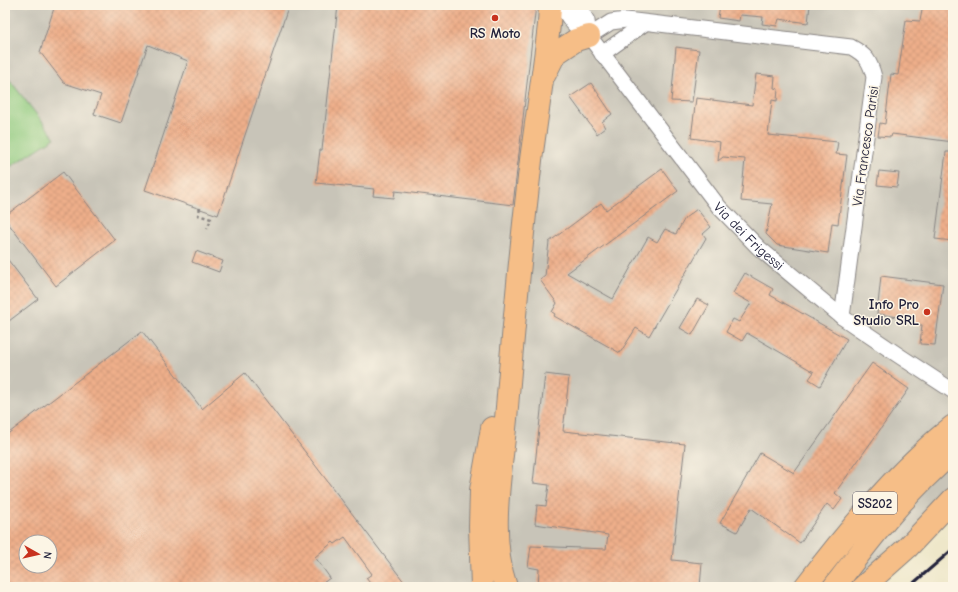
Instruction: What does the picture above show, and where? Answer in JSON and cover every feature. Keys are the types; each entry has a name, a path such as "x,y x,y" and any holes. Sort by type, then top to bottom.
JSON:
{"highway":[{"path":"506,587 499,559 497,538 498,497 495,460 543,78 550,5"},
{"path":"543,78 555,54 576,40 589,36"},
{"name":"SS202","path":"805,587 860,519 892,484 920,454 953,426"},
{"name":"SS202","path":"834,587 876,531 908,494 953,452"},
{"path":"482,587 480,526 482,490 495,460"},
{"path":"863,587 908,547 953,499"}],"street":[{"name":"Via dei Frigessi","path":"561,5 570,21 578,29 589,36 719,207 759,248 842,316 953,391"},
{"name":"Via dei Frigessi","path":"578,5 587,21 589,36"},
{"name":"Via Francesco Parisi","path":"589,36 611,22 626,20 851,47 861,52 870,63 874,77 842,316"},
{"path":"602,54 645,23"}],"path":[{"path":"200,208 198,215 211,219 207,229"}],"shaded area":[{"path":"5,5 953,5 953,502 851,587 5,587"}],"green space":[{"path":"5,74 55,138 5,170"}],"building":[{"path":"55,5 289,5 218,215 145,190 188,61 148,45 121,123 94,114 101,95 64,83 40,52"},
{"path":"338,5 536,5 513,205 395,191 394,198 373,196 374,189 316,183 320,150 322,150"},
{"path":"720,5 810,5 808,23 779,19 777,26 762,24 763,17 740,15 739,21 718,18"},
{"path":"923,5 953,5 953,142 892,134 891,137 878,136 880,123 885,124 891,74 898,75 906,20 920,21"},
{"path":"676,47 699,50 692,102 671,101"},
{"path":"756,74 775,76 774,88 778,89 777,101 772,100 768,135 838,142 836,154 847,155 838,224 832,223 828,253 777,245 766,234 772,204 741,201 745,159 723,157 718,161 720,142 691,138 696,98 752,105"},
{"path":"591,83 612,114 602,122 605,128 597,134 570,97"},
{"path":"946,152 953,152 953,241 935,239"},
{"path":"662,169 678,191 567,273 613,299 648,237 657,242 665,229 676,234 685,218 697,209 711,227 703,234 706,238 649,336 636,328 620,353 554,316 555,314 552,312 557,303 540,280 545,276 549,242 601,203 606,210"},
{"path":"879,171 899,173 897,187 877,185"},
{"path":"63,172 115,240 56,286 5,219 5,216"},
{"path":"196,251 223,261 219,272 192,262"},
{"path":"5,256 38,299 5,324"},
{"path":"745,273 773,289 770,295 847,339 820,386 809,379 814,372 747,333 742,341 726,332 733,319 739,322 751,303 733,293"},
{"name":"Info Pro Studio SRL","path":"881,276 943,284 935,345 920,344 922,325 913,324 913,319 877,314"},
{"path":"697,299 709,305 692,335 680,328"},
{"path":"142,331 202,409 245,373 408,587 373,587 366,578 372,574 345,537 335,544 333,542 315,557 330,578 317,587 5,587 5,436"},
{"path":"872,363 909,389 835,493 842,499 834,510 827,504 800,543 751,508 737,532 720,523 760,453 794,473"},
{"path":"545,374 569,377 563,431 685,444 672,560 702,563 700,587 538,587 539,569 528,567 531,546 606,549 608,535 535,524 537,505 546,506 549,485 533,483"}],"railway":[{"path":"909,587 953,549"}],"place":[{"name":"RS Moto","path":"495,18"},
{"name":"Info Pro Studio SRL","path":"927,312"}]}
